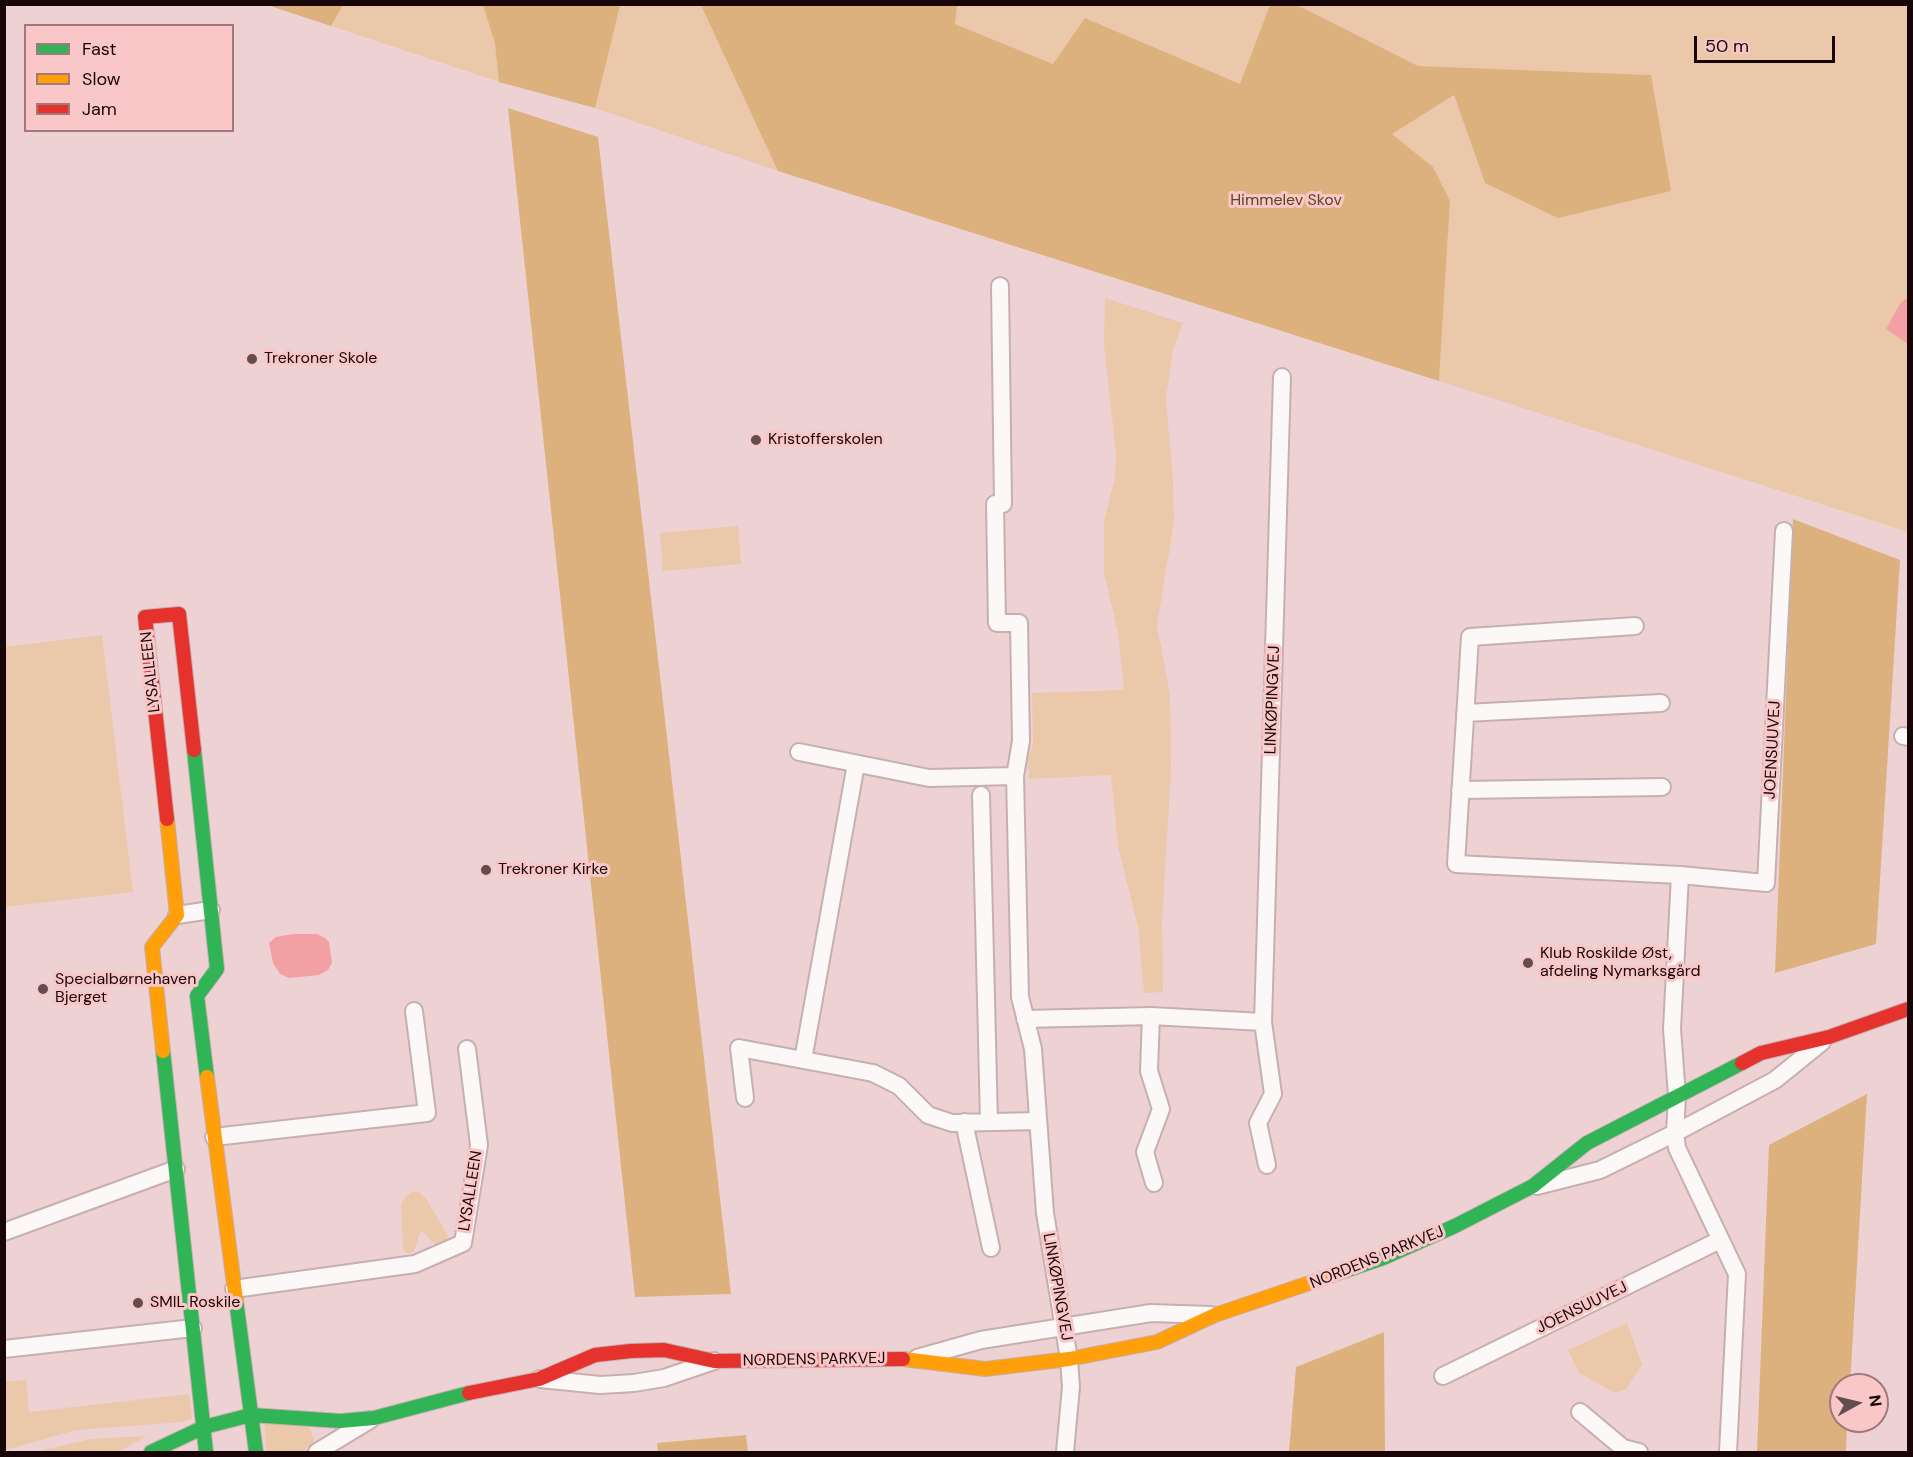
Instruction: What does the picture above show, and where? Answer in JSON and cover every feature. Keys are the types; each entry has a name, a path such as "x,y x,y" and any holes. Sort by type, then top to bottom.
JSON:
{"street":[{"name":"LINKØPINGVEJ","path":"1000,286 1003,504 995,504 997,622 1019,623 1022,741 1015,776 1020,997 1033,1049 1044,1213 1069,1359 1071,1387 1065,1452"},
{"name":"LINKØPINGVEJ","path":"1267,1165 1258,1123 1273,1094 1263,1022 1282,377"},
{"name":"JOENSUUVEJ","path":"1635,626 1470,637 1456,864 1680,875 1766,883 1785,531"},
{"name":"LYSALLEEN","path":"177,915 145,617 179,614 218,969 197,996 256,1452"},
{"path":"1465,713 1662,703"},
{"path":"799,752 928,778 1015,776"},
{"path":"802,1060 856,764"},
{"path":"1460,790 1662,787"},
{"path":"981,795 989,1122"},
{"path":"1680,875 1672,1029 1677,1096 1675,1133 1677,1148 1737,1274 1728,1452"},
{"path":"206,1452 152,947 177,915 211,910"},
{"name":"NORDENS PARKVEJ","path":"151,1452 204,1426 251,1415 340,1421 374,1418 462,1394 539,1379 595,1355 631,1351 664,1350 714,1361 913,1359 985,1369 1069,1359 1157,1342 1215,1315 1383,1258 1455,1226 1533,1186 1587,1143 1761,1053 1828,1037 1908,1009"},
{"path":"214,1137 428,1113 414,1011"},
{"path":"1151,1016 1149,1071 1161,1109 1145,1152 1154,1183"},
{"path":"1025,1018 1151,1016 1263,1022"},
{"name":"NORDENS PARKVEJ","path":"1533,1186 1600,1170 1675,1133 1775,1080 1828,1037"},
{"name":"LYSALLEEN","path":"234,1289 415,1264 463,1244 478,1145 467,1048"},
{"path":"745,1098 740,1048 873,1073 899,1086 928,1115 952,1122 1037,1121"},
{"path":"964,1122 991,1248"},
{"path":"4,1232 176,1169"},
{"name":"JOENSUUVEJ","path":"1443,1376 1720,1240"},
{"name":"NORDENS PARKVEJ","path":"913,1359 981,1340 1151,1313 1215,1315"},
{"path":"4,1349 193,1328"},
{"name":"NORDENS PARKVEJ","path":"539,1379 600,1385 634,1383 664,1378 714,1361"},
{"path":"1580,1412 1623,1448 1639,1452"},
{"name":"NORDENS PARKVEJ","path":"317,1452 374,1418"}],"shaded area":[{"path":"343,5 741,5 778,171 595,108 497,60 499,82 331,26"},
{"path":"957,5 1270,5 1240,85 1086,18 1053,64 955,24"},
{"path":"1297,5 1908,5 1908,532 1439,381 1450,201 1433,167 1392,134 1454,95 1485,183 1651,75 1418,66"},
{"path":"1105,298 1183,323 1173,349 1166,399 1174,522 1157,625 1170,695 1171,770 1162,921 1163,992 1144,993 1138,927 1118,846 1111,775 1029,779 1028,760 1033,743 1032,693 1124,690 1118,633 1104,573 1104,521 1115,478 1116,453 1104,344"},
{"path":"1908,298 1908,344 1886,329 1901,302"},
{"path":"738,526 741,564 663,571 660,533"},
{"path":"102,635 133,892 5,907 5,647"},
{"path":"317,934 329,942 332,963 328,970 319,975 289,978 280,974 273,963 269,943 276,937"},
{"path":"412,1192 419,1192 426,1198 448,1236 445,1243 439,1245 432,1242 421,1230 414,1252 407,1253 403,1250 401,1205 406,1196"},
{"path":"1627,1323 1642,1364 1626,1389 1615,1393 1579,1373 1568,1350"},
{"path":"26,1380 29,1412 189,1394 192,1418 182,1422 76,1430 5,1450 4,1382"},
{"path":"264,1423 309,1427 314,1440 312,1445 301,1452 267,1452"},
{"path":"147,1436 118,1452 35,1452 91,1439"}],"green space":[{"path":"267,5 343,5 331,26"},
{"path":"483,5 620,5 595,108 499,82 495,43"},
{"name":"Himmelev Skov","path":"701,5 957,5 955,24 1053,64 1085,18 1240,84 1270,5 1297,5 1418,66 1651,75 1671,191 1558,218 1485,183 1454,95 1392,134 1433,167 1450,201 1439,381 778,171"},
{"path":"508,108 598,137 731,1294 635,1297"},
{"path":"1793,519 1900,560 1876,944 1775,973"},
{"path":"1867,1094 1851,1373 1829,1373 1829,1433 1847,1433 1846,1452 1757,1452 1769,1145"},
{"path":"1384,1332 1385,1452 1289,1452 1296,1367"},
{"path":"746,1435 748,1452 658,1452 657,1443"}],"traffic: fast":[{"path":"194,750 217,969 197,996 207,1077"},
{"path":"163,1051 206,1452"},
{"path":"1330,1276 1383,1258 1455,1226 1533,1186 1587,1143 1742,1063"},
{"path":"236,1300 256,1452"},
{"path":"151,1452 204,1427 251,1415 340,1421 374,1418 469,1393"}],"traffic: slow":[{"path":"163,1051 152,947 177,915 167,819"},
{"path":"207,1077 236,1300"},
{"path":"903,1359 985,1369 1069,1359 1157,1342 1215,1315 1330,1276"}],"traffic: jam":[{"path":"167,819 145,617 179,614 194,750"},
{"path":"1742,1063 1761,1053 1829,1037 1908,1009"},
{"path":"469,1393 539,1379 595,1355 631,1351 664,1350 714,1361 903,1359"}],"place":[{"name":"Trekroner Skole","path":"252,359"},
{"name":"Kristofferskolen","path":"756,440"},
{"name":"Trekroner Kirke","path":"486,870"},
{"name":"Klub Roskilde Øst, afdeling Nymarksgård","path":"1528,963"},
{"name":"Specialbørnehaven Bjerget","path":"43,989"},
{"name":"SMIL Roskile","path":"138,1303"}]}
